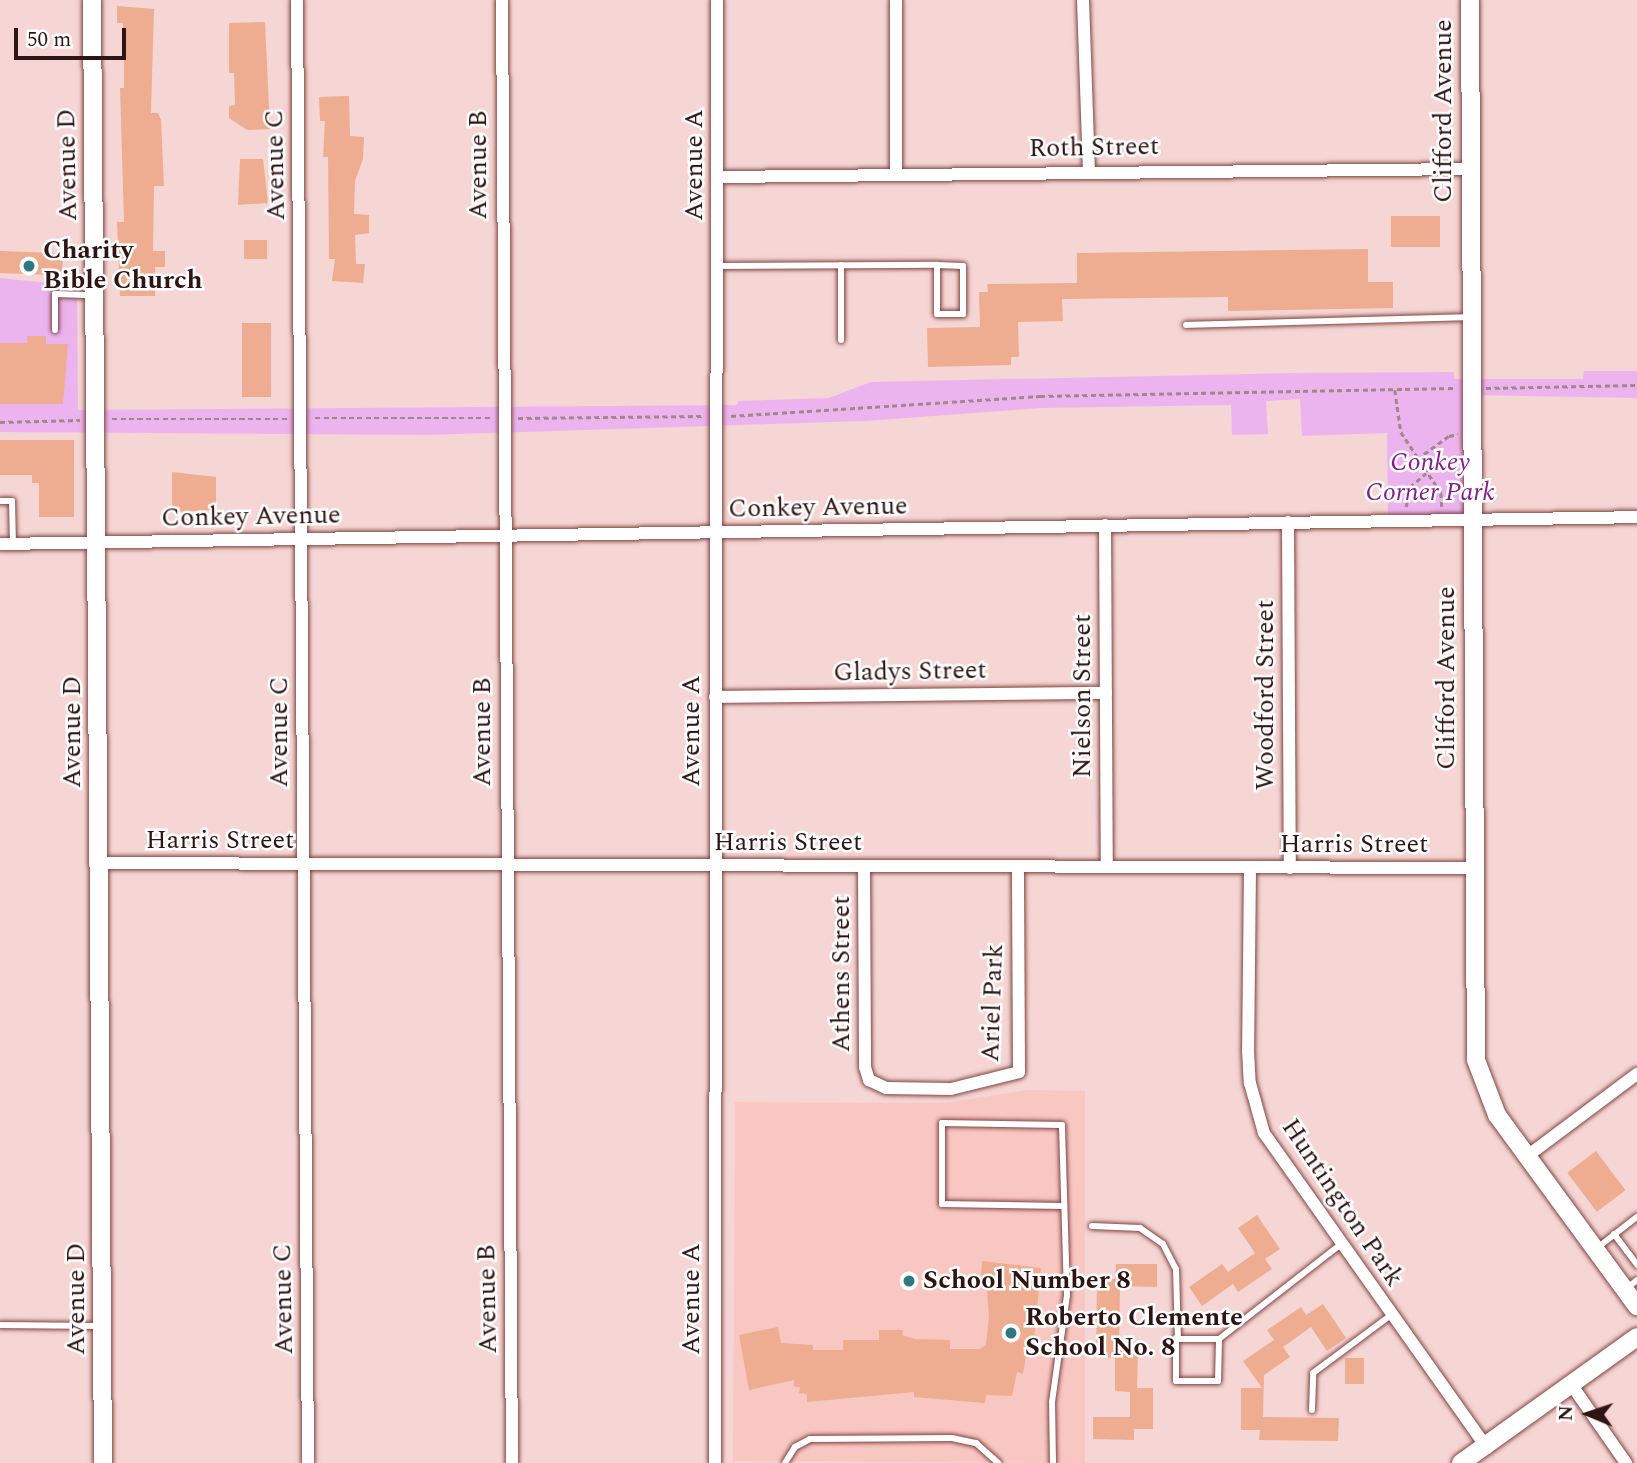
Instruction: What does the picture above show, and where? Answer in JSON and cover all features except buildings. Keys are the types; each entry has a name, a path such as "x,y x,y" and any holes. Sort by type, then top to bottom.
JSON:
{"main road":[{"name":"Avenue D","path":"92,0 103,1463"},
{"name":"Clifford Avenue","path":"1470,0 1476,1060 1485,1093 1526,1157 1595,1250 1631,1285 1637,1306"},
{"path":"1461,1463 1487,1448 1573,1387 1637,1337"}],"street":[{"name":"Avenue C","path":"298,0 308,1463"},
{"name":"Avenue B","path":"502,0 512,1463"},
{"name":"Avenue A","path":"715,1463 717,0"},
{"path":"896,0 896,175"},
{"path":"1083,0 1089,171"},
{"name":"Roth Street","path":"718,177 1470,169"},
{"name":"Conkey Avenue","path":"7,544 1637,517"},
{"name":"Woodford Street","path":"1288,522 1290,868"},
{"name":"Nielson Street","path":"1105,525 1107,867"},
{"name":"Gladys Street","path":"715,697 1106,693"},
{"name":"Harris Street","path":"100,863 1018,869 1475,868"},
{"name":"Athens Street","path":"864,866 867,1076 886,1088 951,1089"},
{"name":"Huntington Park","path":"1250,868 1248,1050 1255,1109 1279,1158 1487,1448"},
{"name":"Ariel Park","path":"951,1089 1019,1072 1018,869"},
{"path":"1526,1157 1637,1074"},
{"path":"1573,1387 1626,1463"}],"lane":[{"path":"718,266 841,265 937,265 963,266 963,314 937,314 937,265"},
{"path":"841,265 841,340"},
{"path":"55,330 55,294 95,295"},
{"path":"1186,325 1471,317"},
{"path":"0,501 12,501 7,544"},
{"path":"1053,1463 1052,1402 1067,1295 1062,1125 942,1123 942,1204 1064,1206"},
{"path":"1595,1250 1634,1219 1637,1228"},
{"path":"1092,1226 1140,1228 1163,1244 1176,1269 1176,1381 1218,1381 1219,1339"},
{"path":"1614,1234 1637,1265"},
{"path":"1176,1338 1219,1339 1341,1244"},
{"path":"1312,1410 1314,1373 1391,1315"},
{"path":"0,1325 104,1326"},
{"path":"785,1463 795,1447 810,1439 952,1438 976,1443 998,1463"}],"path":[{"path":"310,418 718,416 1040,396 1637,385"},
{"path":"1395,389 1397,420 1417,459 1441,493 1442,520"},
{"path":"107,419 289,419"},
{"path":"0,422 85,420"},
{"path":"1417,459 1452,434 1472,434"},
{"path":"1406,521 1407,493 1426,472"}],"shaded area":[{"name":"School Number 8","path":"1027,1090 1085,1091 1085,1463 733,1461 735,1102 945,1103"}],"green space":[{"name":"Conkey Corner Park","path":"0,278 77,286 78,410 737,405 738,401 829,398 871,382 1290,373 1454,372 1454,379 1583,379 1584,371 1637,371 1637,398 1472,395 1473,520 1388,521 1387,433 1302,436 1300,399 1266,401 1268,434 1232,435 1231,405 1041,408 865,421 427,435 0,432"}],"place":[{"name":"Charity Bible Church","path":"29,266"},
{"name":"School Number 8","path":"909,1281"},
{"name":"Roberto Clemente School No. 8","path":"1011,1333"}]}
